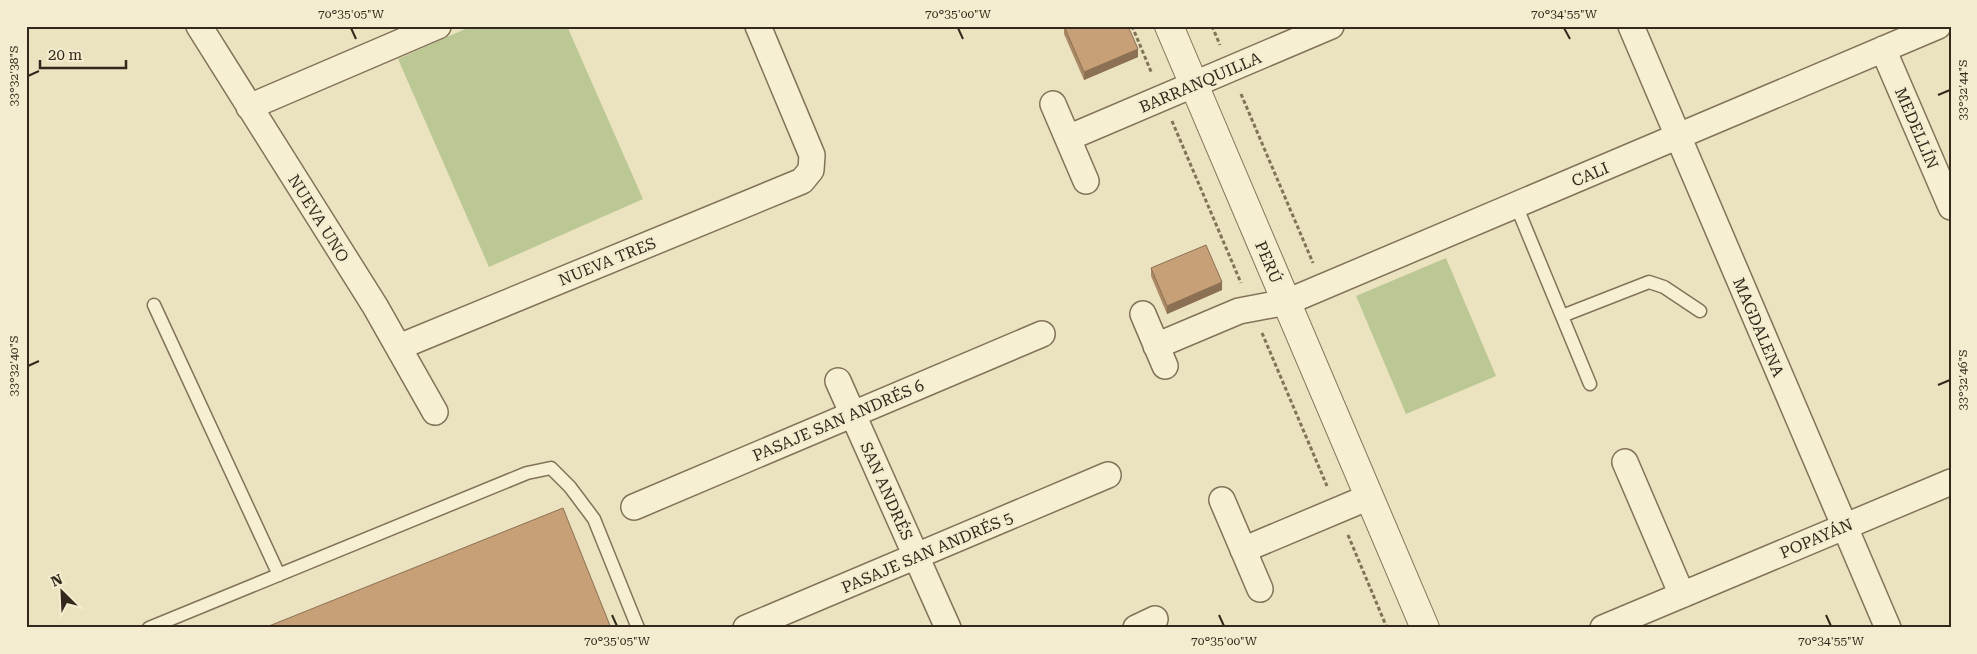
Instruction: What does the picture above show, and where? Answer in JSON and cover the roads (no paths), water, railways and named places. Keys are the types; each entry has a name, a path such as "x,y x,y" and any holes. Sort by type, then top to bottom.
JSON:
{"street":[{"name":"NUEVA UNO","path":"199,26 399,347 434,412"},
{"path":"249,107 438,26"},
{"name":"NUEVA TRES","path":"399,347 802,181 811,170 812,155 758,26"},
{"name":"PERÚ","path":"1169,26 1425,628"},
{"name":"BARRANQUILLA","path":"1068,138 1331,26"},
{"name":"MAGDALENA","path":"1631,26 1888,628"},
{"name":"CALI","path":"1143,314 1160,356 1239,311 1287,302 1938,26"},
{"name":"MEDELLÍN","path":"1883,50 1951,207"},
{"path":"1053,104 1086,181"},
{"name":"PASAJE SAN ANDRÉS 6","path":"634,506 1042,334"},
{"name":"SAN ANDRÉS","path":"838,381 948,628"},
{"path":"1625,462 1682,594"},
{"name":"PASAJE SAN ANDRÉS 5","path":"746,628 1108,475"},
{"name":"POPAYÁN","path":"1603,628 1951,482"},
{"path":"1243,550 1370,497"},
{"path":"1222,500 1260,589"}],"lane":[{"path":"1516,205 1590,384"},
{"path":"1562,316 1649,282 1664,287 1700,311"},
{"path":"154,305 280,575"},
{"path":"150,628 527,473 551,468 570,487 594,519 638,628"}]}
